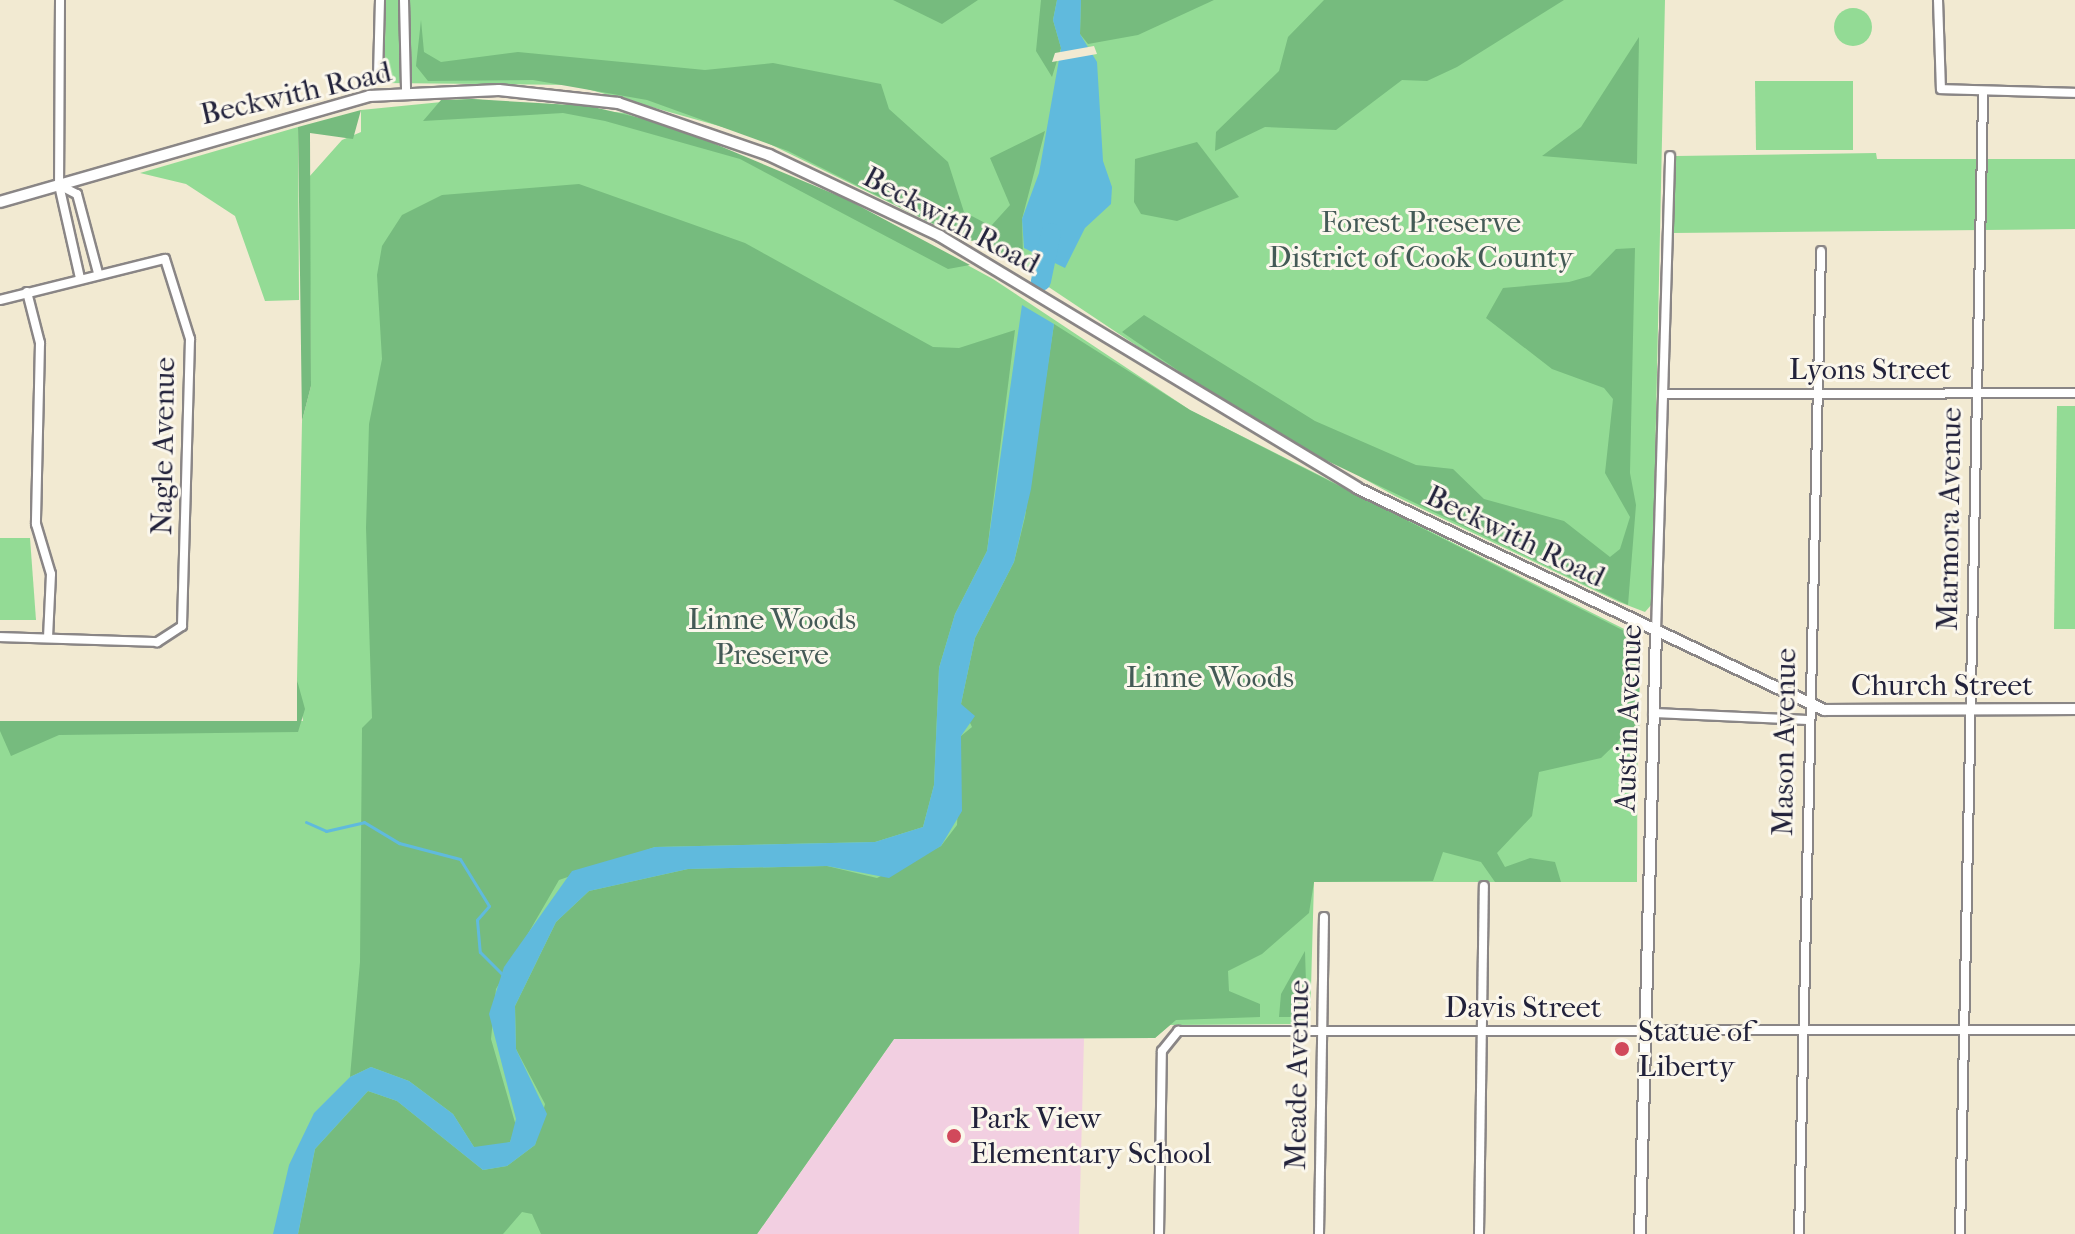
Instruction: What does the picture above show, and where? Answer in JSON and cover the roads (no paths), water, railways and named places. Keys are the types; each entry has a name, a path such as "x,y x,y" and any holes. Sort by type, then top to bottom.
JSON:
{"street":[{"path":"60,0 59,185 80,278"},
{"path":"378,76 380,0"},
{"path":"404,0 406,91"},
{"path":"1938,0 1941,89 1983,94 2075,93"},
{"name":"Beckwith Road","path":"0,202 264,121 406,91 547,92 656,112 769,155 1014,280 1357,488 1810,703"},
{"name":"Marmora Avenue","path":"1960,1234 1983,94"},
{"name":"Austin Avenue","path":"1640,1234 1670,156"},
{"path":"0,300 98,273 77,194 59,185"},
{"name":"Mason Avenue","path":"1799,1234 1821,251"},
{"name":"Nagle Avenue","path":"48,638 157,642 176,636 184,614 190,339 165,259 98,273"},
{"path":"0,637 48,638 51,574 36,524 40,343 27,292"},
{"name":"Lyons Street","path":"1664,394 2075,393"},
{"name":"Church Street","path":"1810,703 1824,710 2075,709"},
{"name":"Church Street","path":"1653,713 1809,720"},
{"path":"1479,1234 1484,886"},
{"name":"Meade Avenue","path":"1319,1234 1324,917"},
{"name":"Davis Street","path":"1159,1234 1166,1039 1178,1031 2075,1030"}],"water":[{"path":"1057,0 1081,0 1080,34 1097,62 1103,161 1112,187 1111,204 1085,228 1065,268 1024,248 1022,219 1039,173 1061,48 1053,20"},
{"path":"1022,305 1054,324 1031,489 1014,562 975,638 961,704 975,716 961,736 962,811 941,846 889,878 827,866 688,869 589,891 556,922 515,1006 516,1049 547,1114 535,1145 507,1166 483,1170 397,1101 368,1091 315,1149 298,1234 273,1234 289,1165 314,1113 350,1077 371,1067 409,1081 453,1114 474,1147 510,1142 516,1119 489,1014 504,967 572,871 655,847 875,842 923,827 934,785 939,668 955,614 987,551"}],"waterway":[{"path":"1041,281 1051,233"},
{"path":"306,822 326,831 364,822 399,843 460,859 489,906 477,920 480,952 504,976"}],"place":[{"name":"Statue of Liberty","path":"1622,1049"},
{"name":"Park View Elementary School","path":"954,1136"}],"park label":[{"name":"Forest Preserve District of Cook County","path":"1421,240"},
{"name":"Linne Woods Preserve","path":"772,637"},
{"name":"Linne Woods","path":"1210,678"}]}
